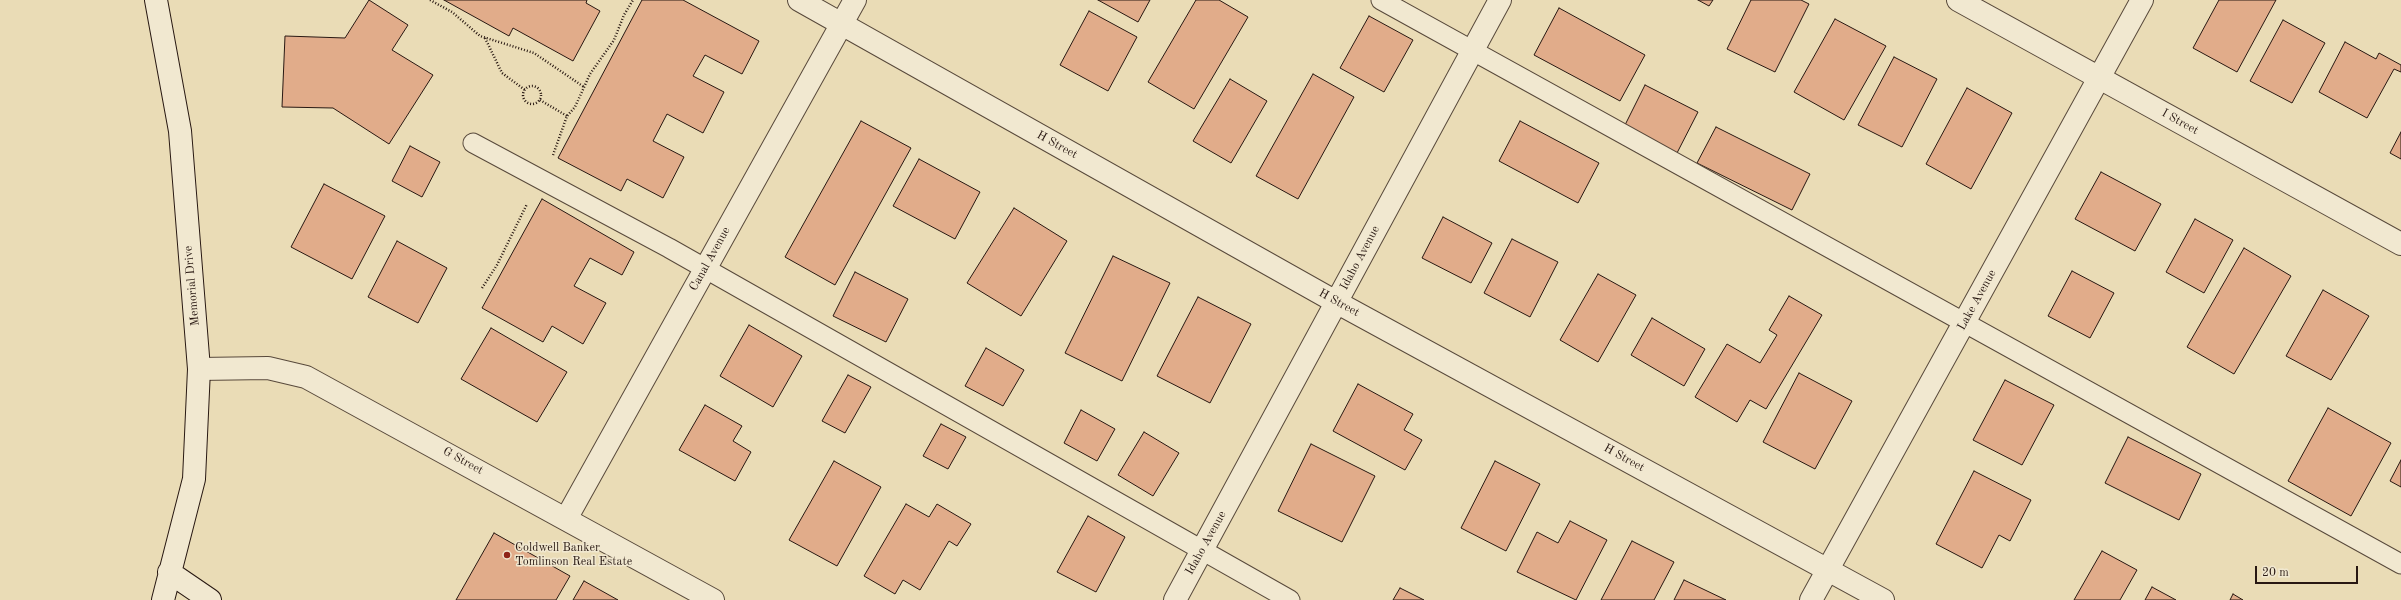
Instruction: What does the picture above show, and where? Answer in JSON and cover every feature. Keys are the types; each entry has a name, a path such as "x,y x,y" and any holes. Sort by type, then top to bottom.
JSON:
{"street":[{"name":"Memorial Drive","path":"156,0 180,131 199,369 194,479 163,600"},
{"name":"H Street","path":"799,0 1336,302 1883,600"},
{"name":"Canal Avenue","path":"566,519 855,0"},
{"name":"Idaho Avenue","path":"1175,600 1500,0"},
{"name":"I Street","path":"1958,0 2401,244"},
{"name":"Lake Avenue","path":"1811,600 2142,0"},
{"name":"G Street","path":"199,369 268,368 306,377 713,600"},
{"name":"Memorial Drive","path":"146,600 169,572"},
{"path":"169,572 210,600"}],"lane":[{"path":"1381,0 1964,324 2401,564"},
{"path":"472,143 541,178 705,269 1290,600"}],"path":[{"path":"430,0 452,12 485,38 534,53 584,87"},
{"path":"552,157 567,116 575,106 595,66 614,40 624,15 633,0"},
{"path":"485,38 502,73 524,90"},
{"path":"530,86 536,86 540,90 540,100 536,104 527,103 523,96 524,90 530,86"},
{"path":"540,100 567,116"},
{"path":"482,288 497,265 529,202"}],"building":[{"path":"369,0 408,25 392,50 433,75 389,144 333,108 282,107 285,36 345,38"},
{"path":"444,0 587,0 586,3 600,11 573,61 513,28 509,36"},
{"path":"642,0 683,0 759,41 742,74 705,55 693,76 724,92 703,133 667,114 653,141 684,157 663,198 627,179 621,191 558,158"},
{"path":"1098,0 1150,0 1138,22"},
{"path":"1196,0 1219,0 1248,17 1194,109 1148,82"},
{"path":"1698,0 1713,0 1709,6"},
{"path":"1751,0 1801,0 1809,4 1775,72 1727,49"},
{"path":"2219,0 2276,0 2237,72 2193,48"},
{"path":"1559,8 1645,55 1620,101 1534,55"},
{"path":"1089,11 1137,37 1108,91 1060,65"},
{"path":"1369,16 1413,40 1384,92 1340,68"},
{"path":"1835,19 1886,46 1844,120 1794,92"},
{"path":"2283,20 2325,43 2292,103 2250,81"},
{"path":"2345,42 2376,59 2379,53 2401,65 2401,72 2394,69 2367,118 2319,92"},
{"path":"1894,57 1937,79 1902,147 1858,125"},
{"path":"1313,74 1354,97 1298,199 1256,176"},
{"path":"1230,79 1267,101 1231,163 1193,141"},
{"path":"1645,85 1698,112 1677,153 1624,127"},
{"path":"1967,88 2012,113 1971,189 1926,164"},
{"path":"861,121 911,148 835,285 785,257"},
{"path":"1520,121 1599,163 1578,203 1499,161"},
{"path":"1716,127 1810,174 1792,210 1697,163"},
{"path":"2401,132 2401,159 2390,153"},
{"path":"410,146 440,162 422,197 392,181"},
{"path":"919,159 980,192 955,239 893,206"},
{"path":"2101,172 2161,204 2135,251 2075,219"},
{"path":"324,184 385,216 352,279 291,247"},
{"path":"542,199 634,252 622,275 590,258 574,286 606,303 583,344 552,326 543,342 482,308"},
{"path":"1014,208 1067,241 1021,316 967,283"},
{"path":"1443,217 1492,243 1471,283 1422,258"},
{"path":"2195,219 2233,240 2204,293 2166,272"},
{"path":"1512,239 1558,262 1530,317 1484,293"},
{"path":"397,241 447,268 418,323 368,297"},
{"path":"2244,248 2291,276 2234,374 2187,347"},
{"path":"1113,256 1170,283 1122,381 1065,353"},
{"path":"2072,271 2114,293 2090,338 2048,316"},
{"path":"855,272 908,299 886,342 833,316"},
{"path":"1598,274 1636,295 1598,362 1560,340"},
{"path":"2323,290 2369,316 2331,380 2286,356"},
{"path":"1789,296 1822,315 1766,409 1750,400 1737,422 1695,397 1727,344 1760,363 1777,335 1769,330"},
{"path":"1198,297 1251,324 1210,403 1157,376"},
{"path":"1652,318 1705,349 1684,386 1631,355"},
{"path":"749,325 802,356 773,407 720,376"},
{"path":"491,328 567,372 537,422 461,379"},
{"path":"986,348 1024,370 1003,406 965,386"},
{"path":"1799,373 1852,401 1815,469 1763,442"},
{"path":"848,375 871,387 845,433 822,421"},
{"path":"2005,380 2054,405 2022,465 1973,440"},
{"path":"1358,384 1413,414 1404,430 1422,440 1405,470 1333,431"},
{"path":"705,405 742,426 733,441 751,452 735,481 679,450"},
{"path":"2328,408 2391,443 2351,516 2288,481"},
{"path":"1081,410 1115,429 1097,461 1064,443"},
{"path":"941,424 966,437 948,469 923,456"},
{"path":"1144,432 1179,453 1153,496 1118,475"},
{"path":"2128,437 2201,474 2179,520 2105,483"},
{"path":"1311,444 1375,476 1342,542 1278,511"},
{"path":"2401,460 2401,487 2390,481"},
{"path":"834,461 881,487 837,566 789,540"},
{"path":"1495,461 1540,484 1506,551 1461,528"},
{"path":"1974,471 2031,500 2010,541 1999,535 1982,568 1936,544"},
{"path":"906,504 929,517 937,504 971,524 957,546 949,541 920,590 903,580 895,594 864,576"},
{"path":"1088,516 1125,537 1096,592 1057,572"},
{"path":"1570,521 1607,540 1576,600 1517,572 1537,532 1558,543"},
{"name":"Coldwell Banker Tomlinson Real Estate","path":"494,533 570,576 556,600 456,600"},
{"path":"1632,541 1674,562 1654,600 1601,600"},
{"path":"2102,551 2137,570 2120,600 2074,600"},
{"path":"1684,580 1726,600 1674,600"},
{"path":"584,581 618,600 573,600"},
{"path":"2152,587 2176,600 2145,600"},
{"path":"1400,588 1424,600 1393,600"},
{"path":"2233,594 2243,600 2230,600"}],"place":[{"name":"Coldwell Banker Tomlinson Real Estate","path":"507,555"}]}
